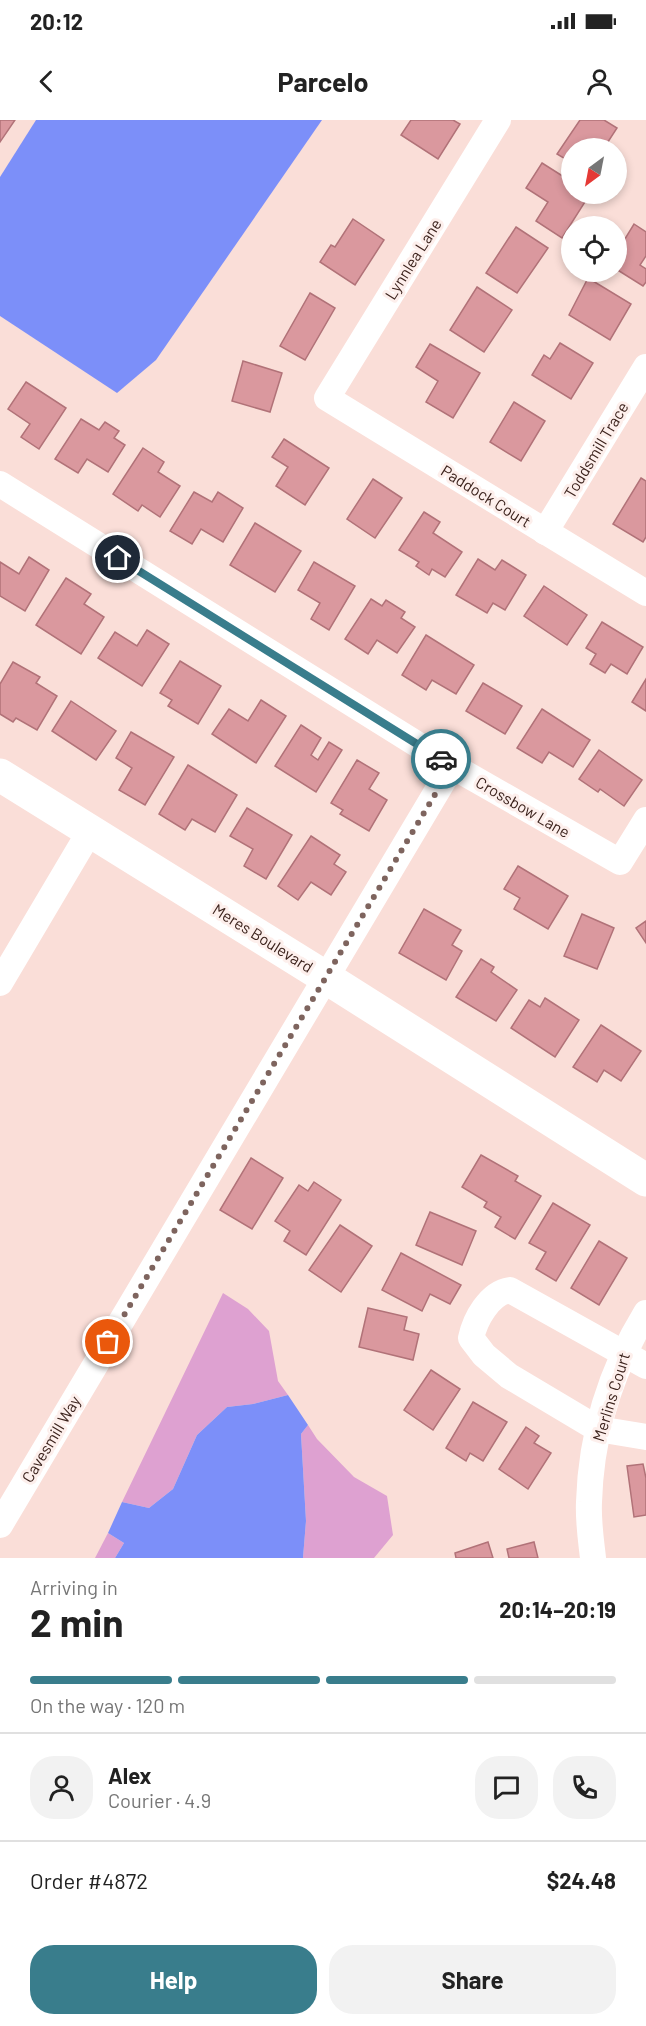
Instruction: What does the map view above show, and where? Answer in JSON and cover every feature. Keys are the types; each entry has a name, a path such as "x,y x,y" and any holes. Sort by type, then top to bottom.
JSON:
{"street":[{"name":"Lynnlea Lane","path":"327,398 498,120"},
{"name":"Toddsmill Trace","path":"545,532 646,367"},
{"name":"Paddock Court","path":"327,398 646,592"},
{"name":"Crossbow Lane","path":"0,484 452,766 620,862 646,820"},
{"name":"Cavesmill Way","path":"0,1525 452,766"},
{"name":"Meres Boulevard","path":"0,775 646,1180"},
{"path":"0,983 90,831"},
{"path":"646,1366 510,1290 503,1291 488,1302 472,1332 471,1338 477,1348 509,1376 598,1430 646,1437"},
{"name":"Merlins Court","path":"593,1558 588,1504 598,1430 623,1353 646,1313"}],"shaded area":[{"path":"223,1293 248,1309 269,1331 278,1381 288,1395 253,1404 227,1407 197,1435 173,1489 149,1508 122,1502"},
{"path":"308,1425 317,1439 354,1477 387,1496 393,1535 374,1558 303,1558 306,1521 301,1434"},
{"path":"108,1533 124,1543 115,1558 95,1558"}],"water":[{"path":"36,120 322,120 156,360 117,393 0,316 0,177"},
{"path":"288,1395 308,1425 301,1434 306,1521 303,1558 115,1558 124,1543 108,1533 122,1502 149,1508 173,1489 197,1435 227,1407 253,1404"}],"building":[{"path":"0,120 15,120 0,142"},
{"path":"411,120 453,120 460,124 438,159 401,135"},
{"path":"580,120 604,120 617,128 610,138 568,138"},
{"path":"542,163 561,175 561,204 584,204 576,216 561,216 561,237 536,221 548,202 526,188"},
{"path":"353,219 384,240 355,285 320,262 331,245 335,247"},
{"path":"634,224 646,232 646,256 640,265 646,269 646,282 643,286 627,276 627,236"},
{"path":"516,227 548,248 517,293 486,273"},
{"path":"586,282 595,282 631,304 610,340 569,315"},
{"path":"477,287 512,310 484,352 450,330"},
{"path":"310,293 335,308 305,360 280,346"},
{"path":"560,343 593,363 571,399 532,375 544,355 550,359"},
{"path":"430,344 480,373 453,418 426,402 438,381 416,367"},
{"path":"243,361 282,373 270,412 232,401"},
{"path":"26,382 66,408 39,449 21,437 30,424 8,409"},
{"path":"514,402 545,421 521,461 490,442"},
{"path":"81,419 99,430 105,422 119,431 114,438 125,445 108,472 87,459 78,473 55,459"},
{"path":"284,439 329,468 305,505 276,486 288,467 272,457"},
{"path":"143,448 164,462 158,472 180,486 160,517 142,505 138,511 113,494"},
{"path":"641,478 646,481 646,537 643,542 613,524"},
{"path":"373,479 402,498 375,538 347,519"},
{"path":"194,492 212,502 218,492 243,508 223,542 201,529 192,544 170,531"},
{"path":"424,512 440,522 433,533 462,552 445,577 432,569 429,575 416,566 419,562 399,550"},
{"path":"255,523 301,551 275,592 230,565"},
{"path":"29,557 49,570 25,611 0,596 0,562 19,574"},
{"path":"478,559 495,570 502,560 526,575 505,610 493,603 487,613 456,595"},
{"path":"314,562 355,586 329,630 311,619 320,603 298,590"},
{"path":"66,578 91,594 84,604 104,617 81,654 36,625"},
{"path":"544,586 587,615 567,645 524,616"},
{"path":"371,599 382,606 386,600 405,612 401,618 415,627 397,653 377,640 368,654 345,639"},
{"path":"602,622 643,647 627,674 611,664 605,673 590,664 596,654 586,648"},
{"path":"147,630 169,644 142,686 98,658 115,632 137,646"},
{"path":"426,635 474,665 456,694 432,680 426,690 402,675"},
{"path":"180,661 221,686 198,724 168,706 172,700 160,693"},
{"path":"13,662 40,677 36,683 57,696 37,730 16,718 13,722 0,714 0,684"},
{"path":"646,679 646,711 632,702"},
{"path":"483,683 522,706 505,734 466,711"},
{"path":"261,700 286,716 256,763 212,734 229,709 248,721"},
{"path":"71,701 116,731 96,760 52,731"},
{"path":"542,709 590,740 573,767 549,752 542,763 517,748"},
{"path":"301,725 321,738 311,755 318,760 329,742 342,750 316,792 275,766"},
{"path":"131,732 174,757 145,805 119,790 132,768 116,758"},
{"path":"599,750 642,780 624,806 600,789 598,792 579,779"},
{"path":"357,760 379,773 369,789 387,800 369,831 340,814 343,810 331,803"},
{"path":"188,765 237,795 215,832 192,819 185,830 159,814"},
{"path":"247,808 292,835 266,879 244,866 253,849 230,836"},
{"path":"311,836 340,855 334,864 346,872 331,895 311,882 298,900 278,886"},
{"path":"518,866 568,896 548,929 514,909 520,898 504,889"},
{"path":"424,909 461,930 452,945 462,951 446,980 399,953"},
{"path":"582,914 614,928 597,969 564,956"},
{"path":"646,921 646,943 636,928"},
{"path":"481,959 494,967 491,972 517,990 496,1021 456,997"},
{"path":"545,998 579,1020 555,1057 511,1028 529,1000 540,1007"},
{"path":"601,1025 641,1051 621,1081 604,1070 597,1082 573,1067"},
{"path":"481,1155 518,1176 515,1181 541,1196 515,1239 495,1227 501,1217 484,1207 487,1202 462,1187"},
{"path":"251,1158 283,1178 252,1229 220,1210"},
{"path":"314,1182 341,1200 306,1255 284,1241 290,1231 275,1221 299,1185 308,1191"},
{"path":"553,1203 590,1225 556,1281 536,1269 546,1252 529,1243"},
{"path":"430,1212 476,1231 462,1265 416,1245"},
{"path":"340,1225 372,1246 341,1292 309,1270"},
{"path":"599,1241 627,1258 599,1305 571,1288"},
{"path":"401,1253 461,1285 450,1304 430,1294 422,1311 382,1290"},
{"path":"368,1308 407,1317 404,1330 419,1334 413,1360 359,1347"},
{"path":"431,1370 460,1389 433,1430 404,1410"},
{"path":"473,1402 507,1422 483,1461 470,1453 466,1461 446,1448"},
{"path":"526,1427 539,1436 534,1443 551,1453 528,1489 499,1469"},
{"path":"643,1464 646,1478 646,1515 634,1517 627,1466"},
{"path":"488,1542 493,1558 456,1558 455,1553"},
{"path":"534,1542 538,1558 509,1558 507,1549"}],"way so far":[{"path":"108,1342 452,766 441,759"}],"route":[{"path":"118,558 441,759"}]}
